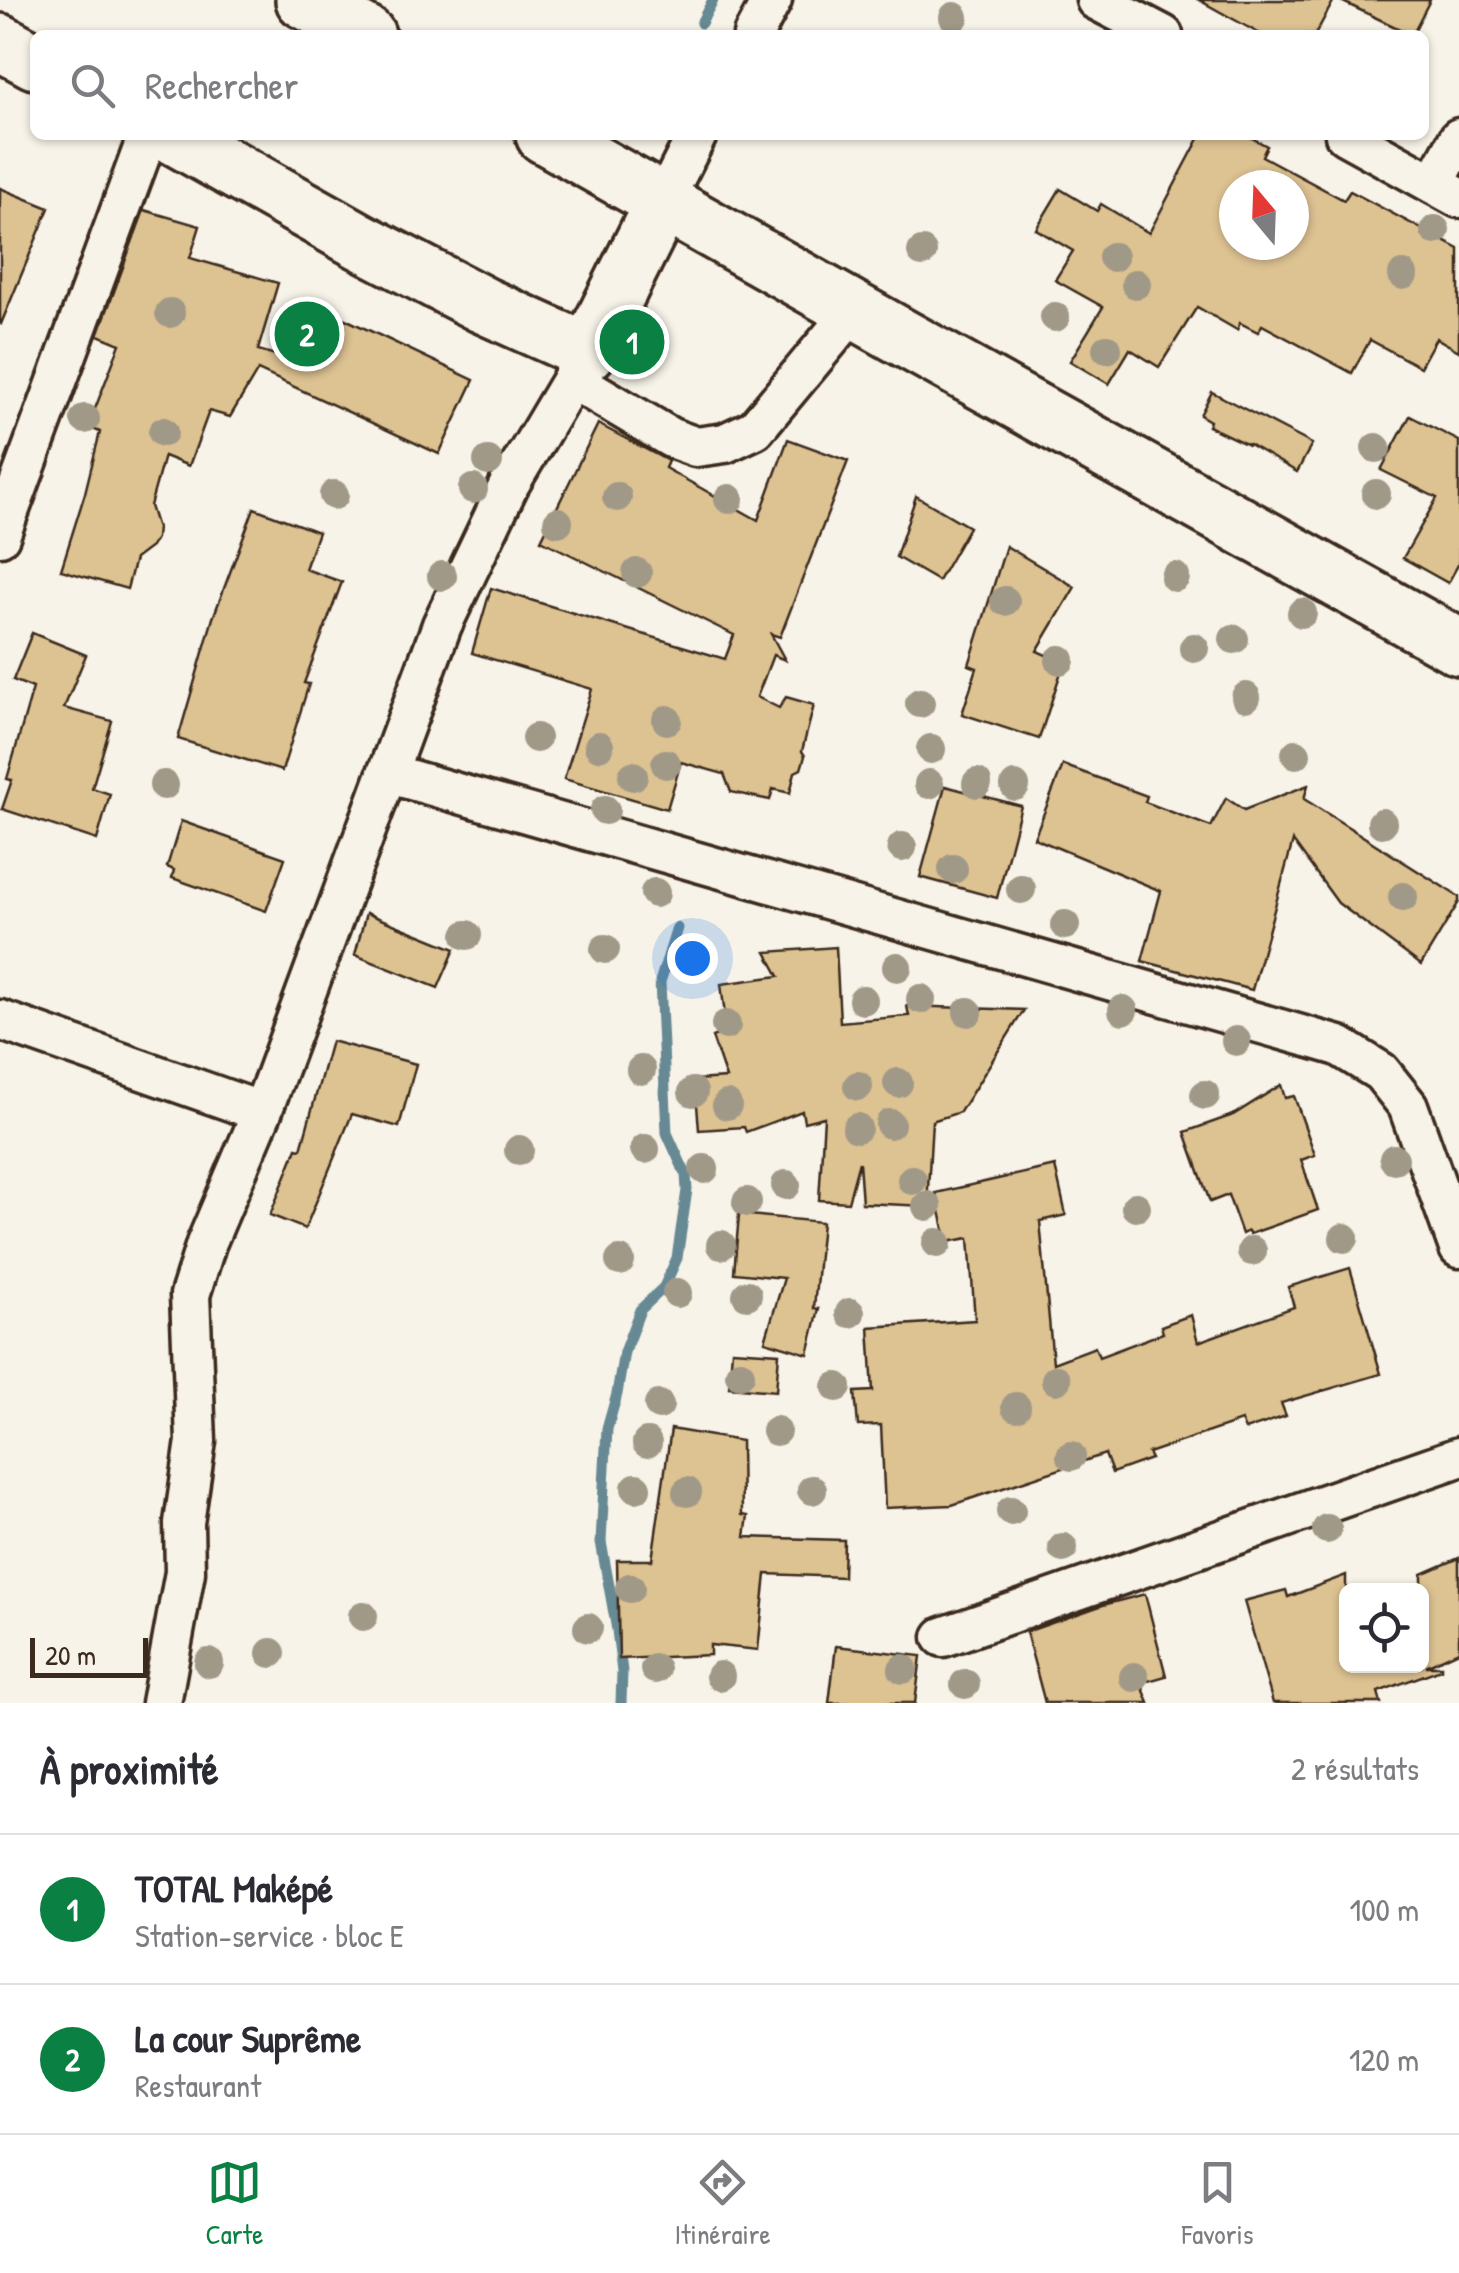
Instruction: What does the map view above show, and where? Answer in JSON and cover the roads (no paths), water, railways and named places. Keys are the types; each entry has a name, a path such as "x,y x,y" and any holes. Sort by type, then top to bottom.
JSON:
{"main road":[{"path":"304,0 357,30"},
{"path":"0,42 30,58"},
{"path":"181,140 484,305 580,366 662,202"},
{"path":"553,140 1459,646"}],"street":[{"path":"755,30 772,0"},
{"path":"1096,0 1148,18"},
{"path":"1354,140 1446,191 1459,138"},
{"path":"0,536 146,140"},
{"path":"662,202 694,140"},
{"path":"161,1703 185,1572 184,1522 196,1441 190,1295 442,625 509,485 580,366 671,438 696,447 725,444 756,429 854,310"},
{"path":"388,774 1339,1046 1381,1072 1408,1106 1459,1248"},
{"path":"0,1020 262,1112"},
{"path":"943,1637 1459,1456"}],"waterway":[{"path":"701,23 713,0"},
{"path":"621,1703 617,1630 601,1542 607,1429 624,1352 640,1310 664,1287 677,1258 687,1190 686,1175 667,1133 660,982 677,928"}],"place":[{"name":"La cour Suprême","path":"307,334"},
{"name":"TOTAL Maképé","path":"632,342"}]}
